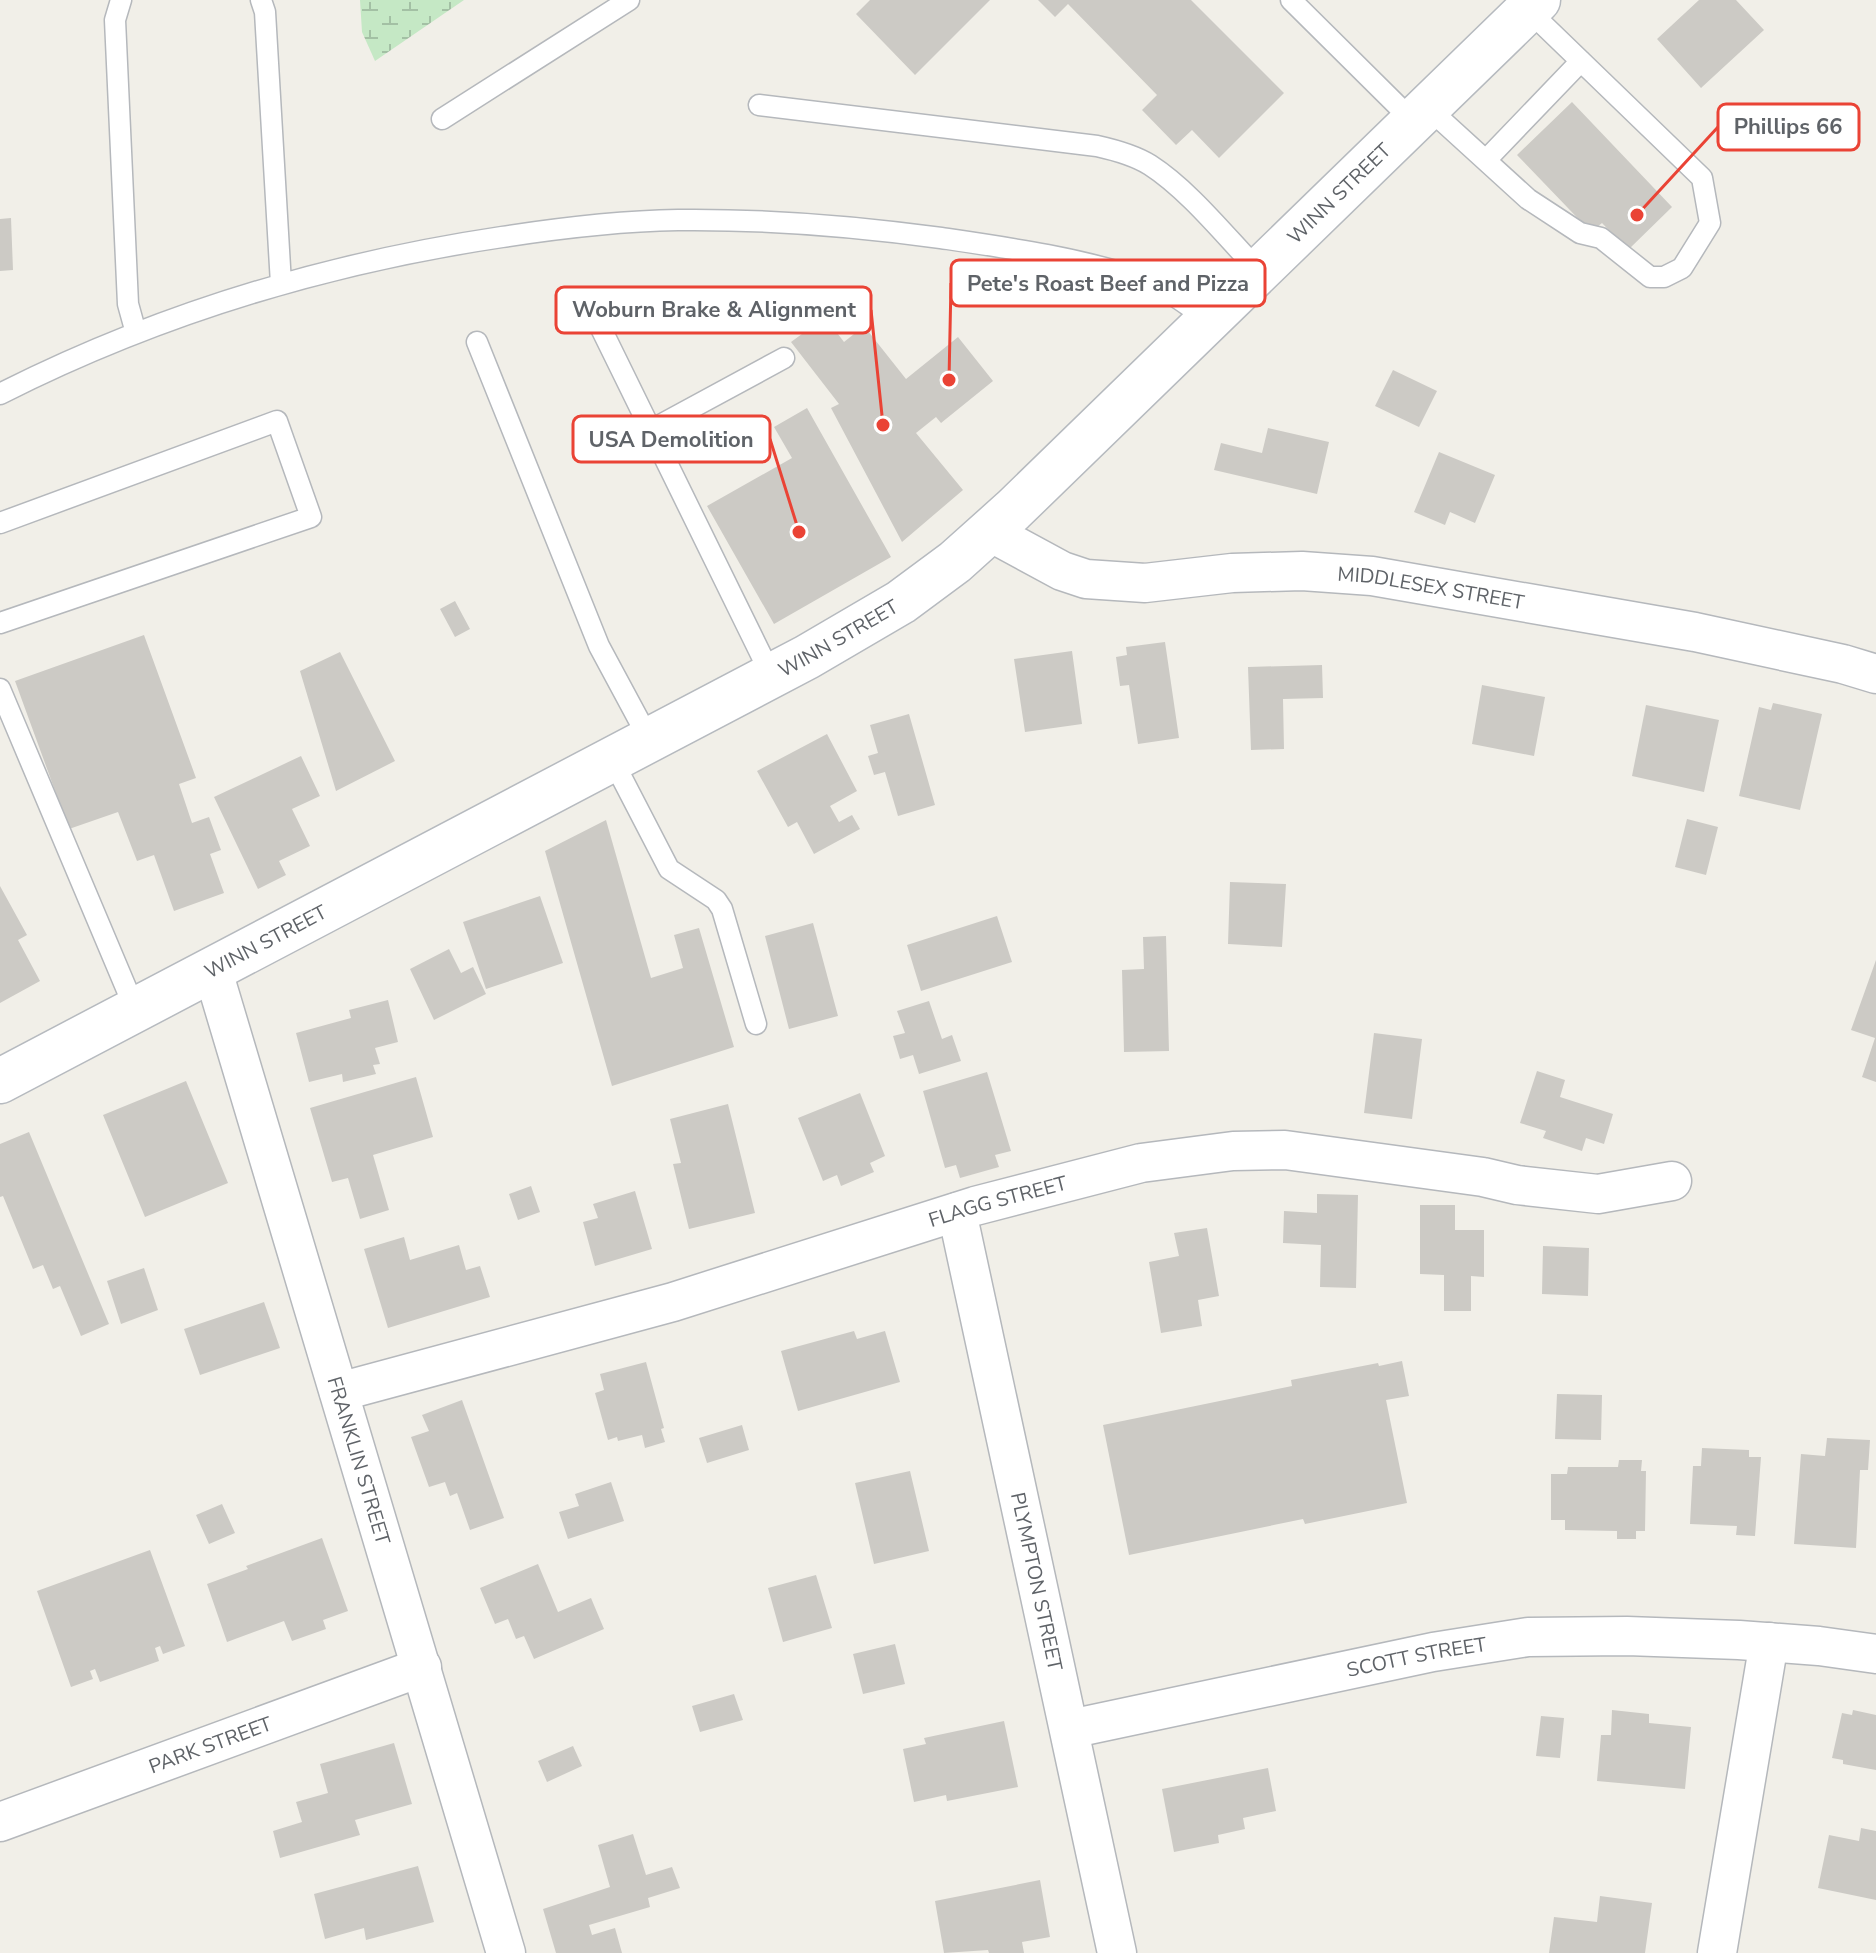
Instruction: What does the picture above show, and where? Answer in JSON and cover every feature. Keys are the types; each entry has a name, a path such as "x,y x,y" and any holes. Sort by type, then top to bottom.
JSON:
{"main road":[{"name":"WINN STREET","path":"0,1081 881,616 990,532 1533,5"}],"street":[{"name":"MIDDLESEX STREET","path":"990,532 1062,571 1086,579 1145,583 1232,573 1302,571 1372,576 1695,632 1876,674"},
{"name":"FRANKLIN STREET","path":"212,968 506,1953"},
{"name":"FLAGG STREET","path":"339,1392 673,1302 957,1212 1141,1163 1257,1150 1320,1154 1483,1177 1517,1185 1598,1194 1672,1181"},
{"name":"PLYMPTON STREET","path":"957,1212 1117,1953"},
{"name":"SCOTT STREET","path":"1070,1729 1433,1652 1528,1637 1627,1636 1769,1642 1876,1654"},
{"path":"1717,1953 1769,1642"},
{"name":"PARK STREET","path":"0,1822 422,1667"}],"lane":[{"path":"121,0 115,14 118,83 128,304 136,333"},
{"path":"261,0 265,12 281,284"},
{"path":"442,119 629,0"},
{"path":"1291,0 1420,114 1486,160 1528,199 1580,233 1601,238 1650,277 1664,277 1682,268 1710,223 1702,178 1581,61 1533,5"},
{"path":"1486,160 1581,61"},
{"path":"759,105 1097,146 1132,156 1170,181 1259,271"},
{"path":"0,394 99,347 281,284 404,253 561,228 676,220 738,221 902,233 1002,247 1067,260 1149,282 1209,320"},
{"path":"592,310 771,675"},
{"path":"477,342 599,646 669,869 716,900 722,909 756,1024"},
{"path":"651,430 784,358"},
{"path":"0,523 277,421 311,517 0,623"},
{"path":"0,689 135,1009"}],"green space":[{"path":"360,0 464,0 375,61 362,32"}],"building":[{"path":"870,0 990,0 915,75 856,14"},
{"path":"1038,0 1191,0 1284,93 1219,158 1192,130 1176,145 1142,110 1157,95 1068,4 1055,17"},
{"path":"1699,0 1736,0 1764,30 1701,88 1657,39"},
{"path":"1572,102 1672,207 1628,250 1602,223 1591,232 1517,155"},
{"path":"11,218 13,270 0,271 0,219"},
{"path":"825,317 844,342 864,326 906,379 958,337 993,381 941,423 936,417 916,433 963,490 902,542 831,408 839,404 791,342"},
{"path":"1393,370 1437,391 1419,427 1375,406"},
{"path":"807,408 891,557 774,624 707,506 792,458 774,427"},
{"path":"1268,428 1329,442 1317,494 1214,470 1221,443 1262,453"},
{"path":"1439,452 1495,475 1475,523 1450,512 1445,525 1414,512"},
{"path":"455,601 470,629 455,637 440,609"},
{"path":"144,635 196,778 179,784 192,823 209,817 221,850 210,854 224,893 174,911 154,855 137,861 118,812 69,829 15,681"},
{"path":"1165,642 1179,738 1138,744 1129,685 1120,686 1116,657 1127,655 1126,647"},
{"path":"1072,651 1082,724 1025,732 1014,659"},
{"path":"340,652 395,761 336,791 300,671"},
{"path":"1322,665 1323,698 1283,699 1284,749 1251,750 1248,667"},
{"path":"1482,685 1545,697 1534,756 1472,744"},
{"path":"1773,703 1822,714 1800,810 1739,796 1759,707 1771,710"},
{"path":"1646,705 1719,720 1704,792 1632,776"},
{"path":"909,714 935,805 898,816 885,772 874,775 868,756 878,753 870,725"},
{"path":"827,734 857,791 830,806 839,822 852,815 860,829 814,854 797,822 788,827 757,771"},
{"path":"301,756 320,796 292,809 310,846 279,861 286,875 258,889 214,797"},
{"path":"1687,819 1718,827 1706,875 1675,867"},
{"path":"606,820 651,978 683,968 674,935 699,928 734,1047 612,1086 545,851"},
{"path":"1230,882 1286,884 1282,947 1228,944"},
{"path":"0,886 27,935 18,940 40,981 0,1003"},
{"path":"540,896 563,963 486,989 463,922"},
{"path":"997,916 1012,962 921,991 907,945"},
{"path":"813,923 838,1016 789,1029 765,936"},
{"path":"1166,936 1169,1051 1124,1052 1122,970 1144,969 1143,937"},
{"path":"449,949 461,973 473,967 486,994 434,1020 410,969"},
{"path":"1876,960 1876,1082 1862,1077 1875,1038 1851,1030"},
{"path":"388,1000 398,1042 375,1048 380,1064 373,1065 376,1074 343,1082 342,1074 309,1082 296,1033 351,1018 349,1010"},
{"path":"929,1001 942,1039 952,1035 961,1061 919,1074 913,1055 900,1059 893,1036 905,1033 897,1011"},
{"path":"1374,1033 1422,1039 1412,1119 1364,1113"},
{"path":"1537,1071 1565,1080 1560,1097 1613,1114 1604,1144 1586,1138 1582,1151 1543,1138 1546,1131 1520,1123"},
{"path":"987,1072 1011,1151 995,1155 999,1167 960,1178 956,1165 945,1168 923,1091"},
{"path":"416,1077 433,1137 373,1155 389,1210 360,1219 348,1178 332,1182 310,1108"},
{"path":"186,1081 228,1183 145,1217 103,1115"},
{"path":"860,1093 885,1156 870,1163 874,1172 841,1186 837,1175 823,1181 798,1118"},
{"path":"728,1104 755,1213 689,1229 673,1164 681,1163 670,1119"},
{"path":"29,1132 109,1324 81,1336 60,1286 53,1289 43,1265 33,1269 3,1196 0,1197 0,1144"},
{"path":"531,1186 540,1212 518,1220 509,1194"},
{"path":"635,1191 652,1249 595,1266 583,1222 598,1218 593,1204"},
{"path":"1317,1194 1358,1195 1356,1288 1320,1287 1321,1245 1283,1243 1284,1211 1317,1213"},
{"path":"1420,1205 1455,1205 1455,1230 1484,1230 1484,1277 1471,1276 1471,1311 1444,1311 1444,1275 1420,1274"},
{"path":"1207,1228 1219,1296 1198,1300 1202,1326 1161,1333 1149,1262 1179,1256 1174,1233"},
{"path":"404,1237 410,1260 459,1245 466,1270 480,1266 490,1297 388,1328 364,1249"},
{"path":"1543,1246 1589,1248 1588,1296 1542,1294"},
{"path":"144,1268 158,1310 121,1324 107,1281"},
{"path":"264,1302 280,1348 200,1375 184,1329"},
{"path":"854,1331 857,1339 885,1331 900,1382 798,1411 781,1351"},
{"path":"1402,1361 1409,1396 1386,1400 1407,1503 1305,1524 1303,1519 1129,1555 1103,1425 1292,1386 1291,1380"},
{"path":"646,1362 665,1442 645,1448 642,1435 618,1441 617,1437 608,1440 595,1393 604,1390 600,1374"},
{"path":"1557,1394 1602,1395 1601,1440 1555,1439"},
{"path":"462,1400 504,1518 470,1530 457,1493 450,1496 445,1482 429,1487 411,1437 429,1431 422,1415"},
{"path":"742,1425 749,1450 707,1463 699,1438"},
{"path":"1827,1438 1870,1440 1868,1470 1860,1470 1856,1548 1794,1544 1801,1454 1825,1456"},
{"path":"1702,1448 1749,1450 1749,1457 1761,1457 1755,1536 1736,1535 1737,1526 1690,1524 1693,1466 1701,1466"},
{"path":"1619,1460 1642,1460 1641,1471 1646,1471 1645,1531 1636,1531 1636,1539 1617,1539 1617,1531 1565,1530 1565,1520 1551,1520 1551,1474 1567,1474 1568,1467 1618,1467"},
{"path":"910,1471 929,1551 874,1564 855,1483"},
{"path":"611,1482 624,1521 568,1539 559,1512 579,1506 575,1494"},
{"path":"222,1504 235,1533 209,1544 196,1515"},
{"path":"322,1538 348,1611 323,1620 326,1629 292,1641 284,1621 227,1642 207,1584"},
{"path":"150,1550 185,1646 163,1654 160,1646 155,1648 159,1661 100,1682 95,1669 90,1671 93,1679 71,1687 37,1591"},
{"path":"538,1564 558,1612 591,1598 604,1629 534,1659 524,1636 516,1639 508,1619 495,1624 480,1588"},
{"path":"816,1575 832,1628 783,1642 768,1588"},
{"path":"895,1644 905,1684 863,1694 853,1654"},
{"path":"734,1694 743,1720 700,1732 692,1706"},
{"path":"1612,1710 1649,1714 1649,1723 1691,1727 1685,1789 1597,1781 1601,1735 1611,1735"},
{"path":"1853,1710 1876,1715 1876,1770 1843,1764 1843,1760 1832,1758 1842,1713 1852,1715"},
{"path":"1541,1716 1564,1718 1560,1758 1536,1756"},
{"path":"1004,1721 1018,1787 947,1801 946,1795 914,1802 903,1749 926,1744 924,1738"},
{"path":"394,1743 412,1804 355,1820 360,1835 280,1858 273,1831 302,1822 296,1802 328,1793 320,1764"},
{"path":"573,1746 582,1766 547,1782 538,1761"},
{"path":"1268,1768 1276,1811 1243,1818 1245,1829 1218,1835 1219,1843 1174,1852 1162,1789"},
{"path":"1861,1828 1876,1831 1876,1900 1818,1888 1829,1835 1859,1841"},
{"path":"633,1834 646,1875 672,1867 680,1888 648,1898 650,1907 589,1925 592,1935 615,1928 622,1953 556,1953 543,1909 610,1887 598,1845"},
{"path":"418,1866 434,1922 366,1940 364,1928 325,1939 314,1894"},
{"path":"1040,1880 1050,1937 1022,1942 1024,1953 989,1953 988,1950 944,1953 935,1901"},
{"path":"1600,1896 1652,1903 1645,1953 1549,1953 1554,1917 1597,1922"}],"place":[{"name":"Phillips 66","path":"1637,215"},
{"name":"Pete's Roast Beef and Pizza","path":"949,380"},
{"name":"Woburn Brake & Alignment","path":"883,425"},
{"name":"USA Demolition","path":"799,532"}]}
